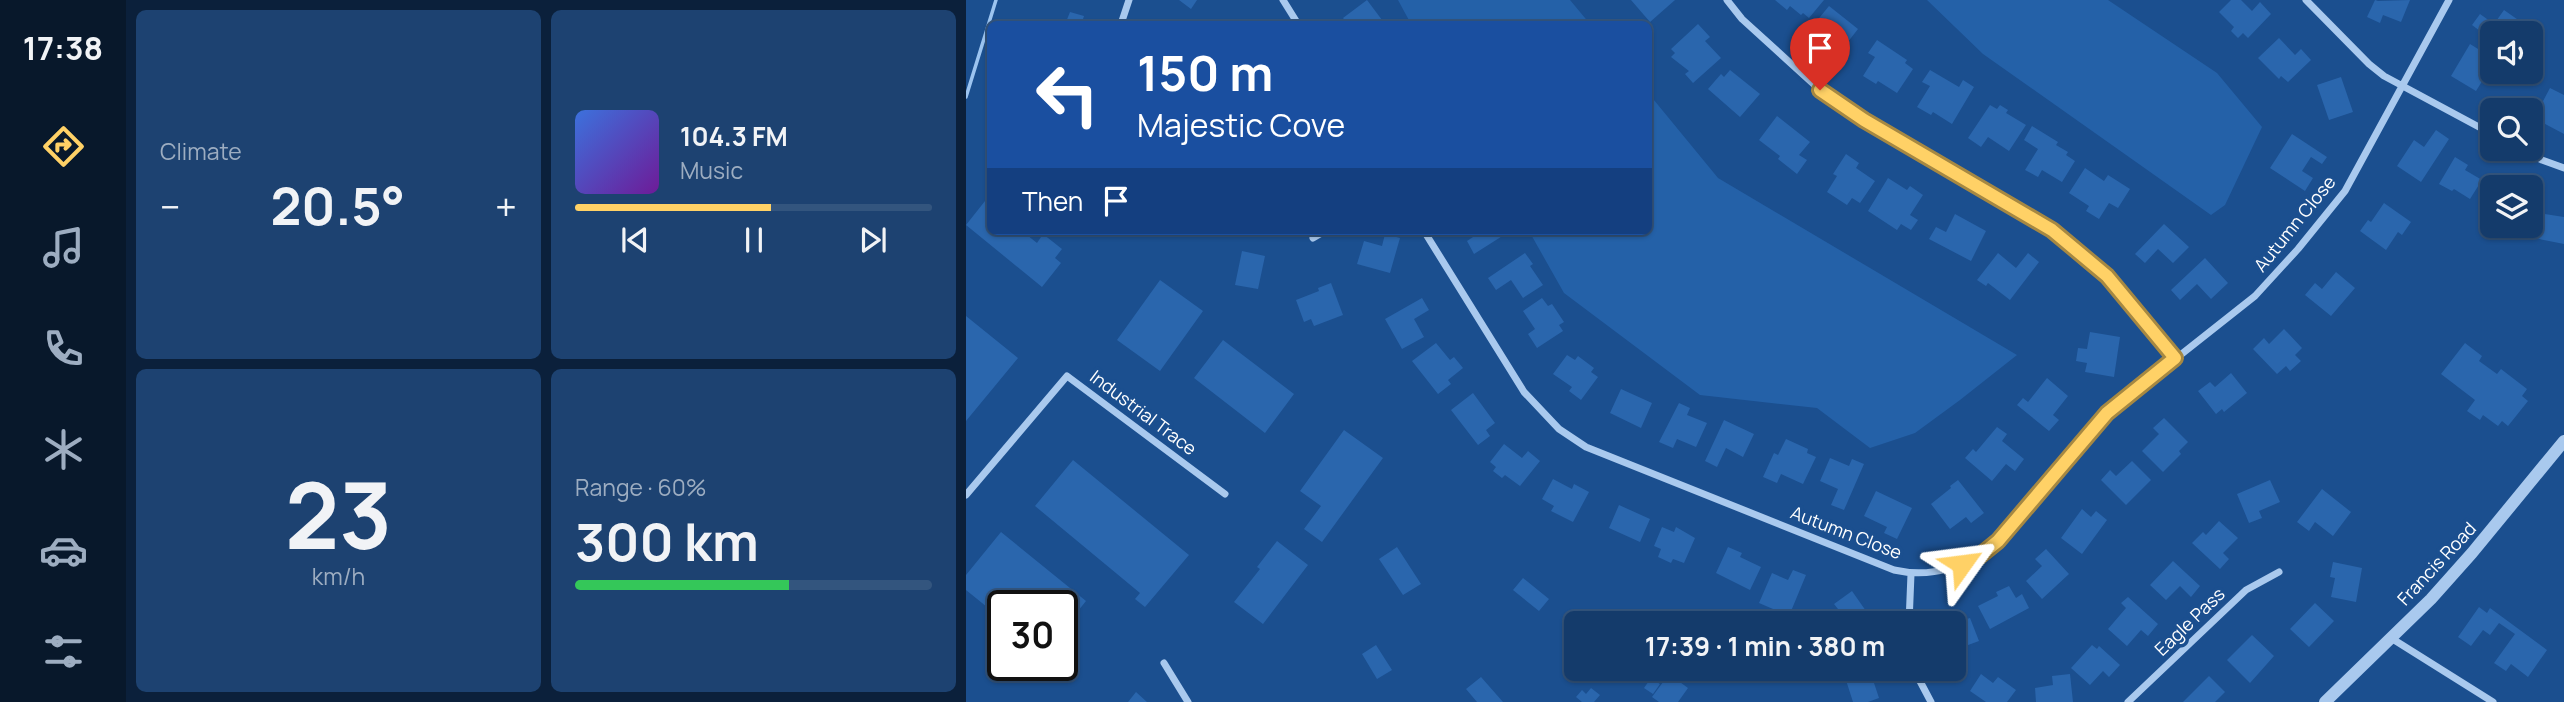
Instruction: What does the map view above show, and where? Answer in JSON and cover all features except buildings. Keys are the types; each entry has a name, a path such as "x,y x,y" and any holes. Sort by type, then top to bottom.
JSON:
{"street":[{"path":"1122,21 1129,0"},
{"path":"1283,0 1296,21"},
{"path":"1727,0 1742,19 1820,90 1864,120 2052,230 2107,276 2175,358"},
{"path":"2306,0 2369,65 2384,76 2480,127"},
{"name":"Autumn Close","path":"1426,235 1524,392 1559,429 1586,447 1894,570 1911,574 1947,571 1977,558 1998,541 2107,413 2255,296 2298,249 2345,191 2449,0"},
{"path":"2543,160 2564,168"},
{"path":"1313,238 1318,235"},
{"name":"Industrial Trace","path":"966,495 1067,376 1225,494"},
{"name":"Francis Road","path":"2325,702 2472,553 2564,441"},
{"name":"Eagle Pass","path":"2127,702 2246,590 2279,572"},
{"path":"1909,611 1911,574"},
{"path":"2391,638 2493,702"},
{"path":"1164,663 1188,702"},
{"path":"1920,681 1931,702"}],"shaded area":[{"path":"1398,0 1570,0 1588,21 1409,21"},
{"path":"1927,0 2108,0 2217,73 2262,127 2225,205 2211,215 1983,54"},
{"path":"1652,98 1718,178 2017,355 1915,433 1870,448 1817,408 1700,395 1564,293 1531,235 1652,235"}],"waterway":[{"path":"990,21 996,0"},
{"path":"966,97 987,29"}],"route":[{"path":"1820,90 1864,120 2052,230 2107,276 2175,358 2107,413 1998,541 1977,558 1962,564"}]}
